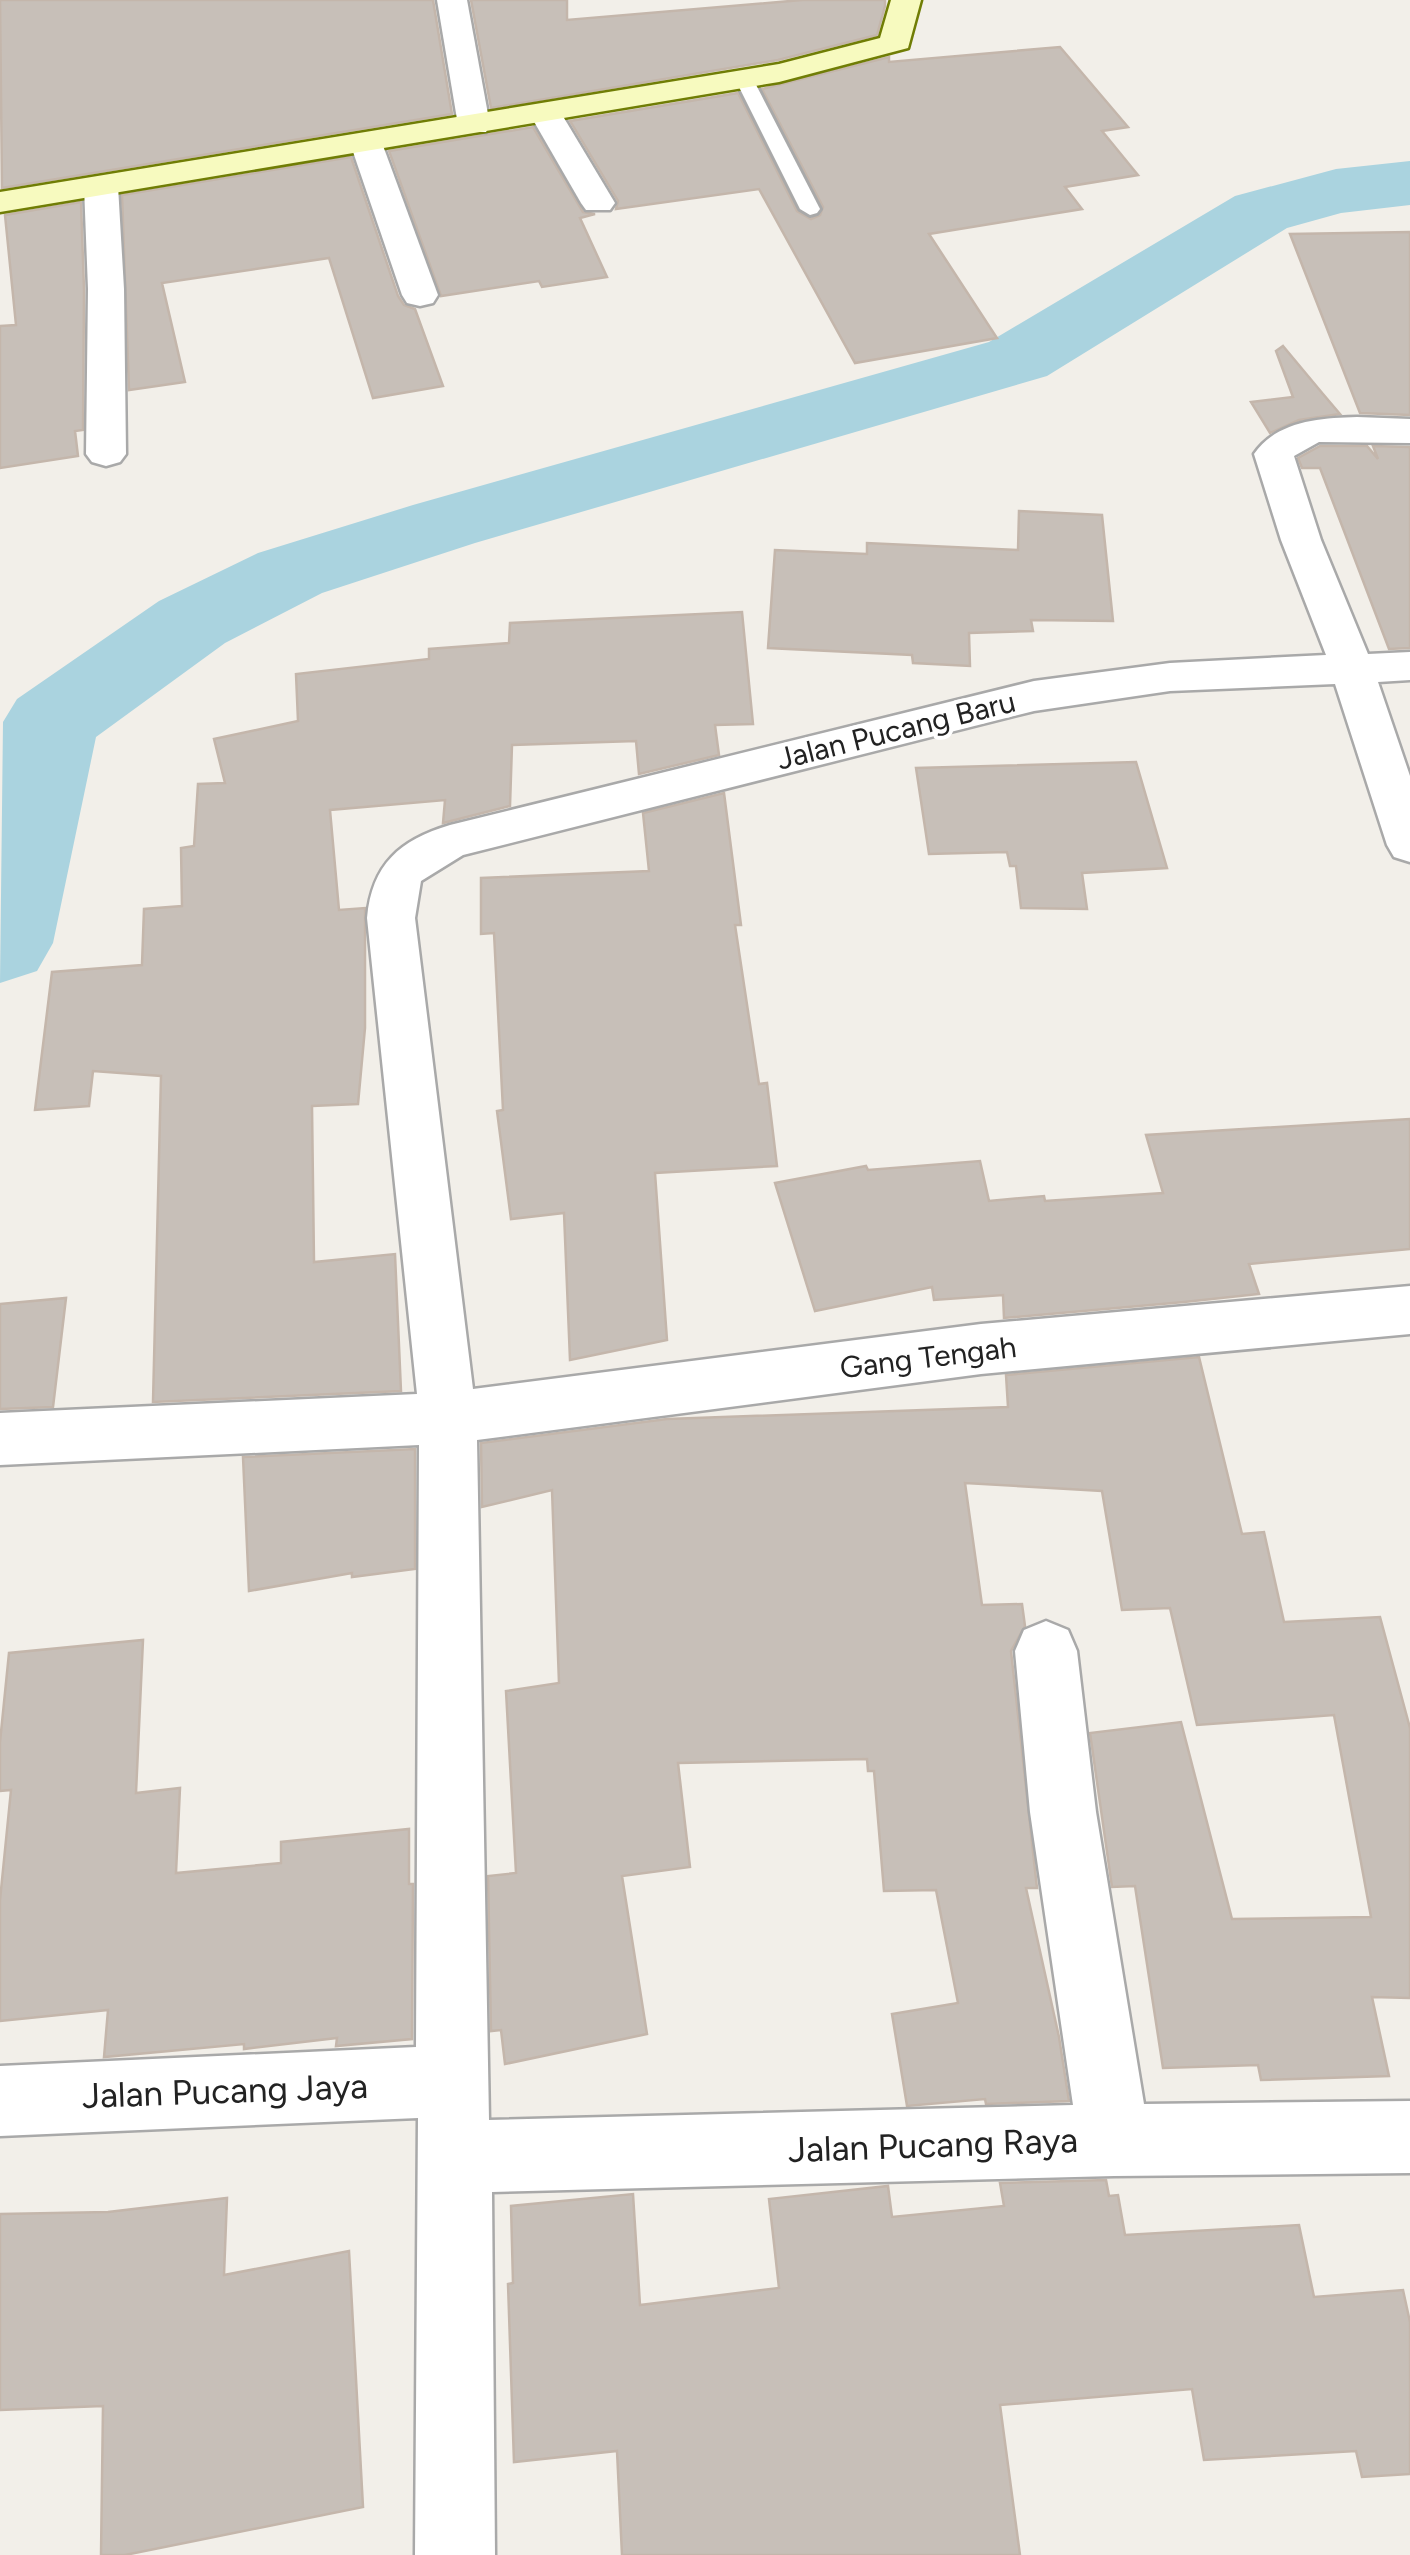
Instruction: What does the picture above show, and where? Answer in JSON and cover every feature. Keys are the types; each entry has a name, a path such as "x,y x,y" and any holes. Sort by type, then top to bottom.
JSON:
{"main road":[{"path":"0,202 744,79 891,45 897,40 906,0"}],"street":[{"path":"452,0 474,125"},
{"path":"545,113 598,204"},
{"path":"366,143 420,296"},
{"path":"101,186 106,454"},
{"path":"1410,430 1314,432 1282,442 1274,454 1301,540 1352,668 1410,845"},
{"name":"Jalan Pucang Baru","path":"448,1418 390,918 392,889 398,873 418,855 450,842 1034,696 1170,677 1410,666"},
{"name":"Gang Tengah","path":"0,1439 448,1418 981,1350 1312,1316 1410,1310"},
{"path":"448,1418 450,2081 456,2157 455,2555"},
{"path":"1046,1651 1063,1812 1114,2140"},
{"name":"Jalan Pucang Jaya","path":"0,2101 450,2081"},
{"name":"Jalan Pucang Raya","path":"456,2157 1114,2140 1410,2137"}],"lane":[{"path":"744,79 810,209"}],"building":[{"path":"0,0 433,0 452,114 2,188"},
{"path":"471,0 567,0 567,20 802,0 885,0 885,6 877,35 778,60 491,108"},
{"path":"1060,47 1128,127 1102,131 1138,175 1065,187 1082,209 929,234 997,338 855,363 759,189 616,209 618,201 570,121 738,93 797,211 811,219 820,215 823,207 762,89 889,57 889,62"},
{"path":"533,127 583,212 595,214 580,218 607,277 542,287 539,281 441,296 389,151"},
{"path":"351,157 398,296 404,305 415,309 443,386 373,398 329,258 162,283 185,382 129,390 122,195"},
{"path":"81,202 83,430 75,431 78,456 0,468 0,326 16,325 5,215"},
{"path":"1410,232 1410,415 1360,413 1290,234"},
{"path":"1283,346 1340,414 1299,420 1270,433 1251,402 1293,397 1276,351"},
{"path":"1320,446 1367,446 1378,459 1373,446 1410,447 1410,648 1389,649 1320,468 1302,468 1298,458"},
{"path":"1019,511 1102,515 1113,621 1031,620 1033,631 969,633 970,666 913,663 912,655 768,648 775,550 867,554 867,543 1018,550"},
{"path":"742,612 753,724 715,725 719,755 639,774 636,741 512,745 510,806 443,823 445,800 330,810 339,910 365,908 365,1028 358,1104 312,1106 314,1262 395,1254 401,1391 153,1402 161,1076 93,1071 89,1106 35,1110 52,972 142,965 144,909 182,906 181,848 194,846 198,784 225,783 214,739 298,721 296,674 429,659 429,649 509,643 510,623"},
{"path":"1136,762 1167,868 1082,873 1087,909 1021,908 1016,866 1010,866 1007,852 929,854 916,768"},
{"path":"724,793 741,925 735,925 759,1084 767,1083 777,1166 655,1173 667,1340 570,1360 564,1213 511,1219 497,1111 503,1110 494,933 481,934 481,878 649,871 643,813"},
{"path":"1410,1119 1410,1249 1249,1264 1259,1294 1184,1302 1004,1318 1003,1295 934,1300 932,1287 815,1311 775,1183 866,1166 868,1170 980,1161 989,1201 1163,1193 1146,1135"},
{"path":"66,1298 53,1407 0,1409 0,1304"},
{"path":"1199,1357 1242,1534 1264,1532 1284,1622 1380,1617 1410,1728 1410,1998 1372,1997 1389,2076 1261,2080 1258,2065 1163,2068 1135,1886 1112,1887 1090,1733 1181,1722 1232,1919 1371,1917 1334,1715 1197,1725 1170,1608 1122,1610 1102,1491 965,1483 982,1605 1022,1604 1025,1626 1011,1651 1037,1888 1026,1888 1069,2101 986,2104 985,2099 907,2106 892,2014 958,2003 936,1890 884,1891 874,1771 868,1771 867,1759 678,1763 690,1867 622,1876 647,2034 505,2064 501,2030 491,2031 488,1876 516,1873 506,1691 559,1683 552,1490 482,1507 481,1443 667,1419 1008,1407 1006,1375"},
{"path":"415,1449 415,1569 352,1577 352,1573 249,1591 243,1457"},
{"path":"143,1640 136,1793 180,1788 176,1873 281,1863 281,1842 409,1829 409,1884 413,1884 412,2039 336,2046 337,2038 244,2049 244,2044 104,2057 108,2010 0,2021 0,1900 11,1790 0,1791 0,1742 9,1653"},
{"path":"1106,2180 1109,2196 1118,2195 1125,2235 1299,2225 1314,2297 1403,2290 1410,2322 1410,2474 1362,2477 1356,2451 1204,2460 1192,2389 1000,2405 1020,2555 622,2555 617,2451 514,2462 508,2284 513,2283 511,2206 633,2194 640,2305 779,2288 769,2199 888,2186 892,2217 1004,2206 1000,2183"},
{"path":"227,2198 224,2275 349,2251 363,2507 125,2555 101,2555 103,2406 0,2410 0,2214 108,2212"}],"waterway":[{"path":"0,943 51,722 192,622 290,573 444,524 1018,359 1261,212 1336,191 1410,183"}]}
